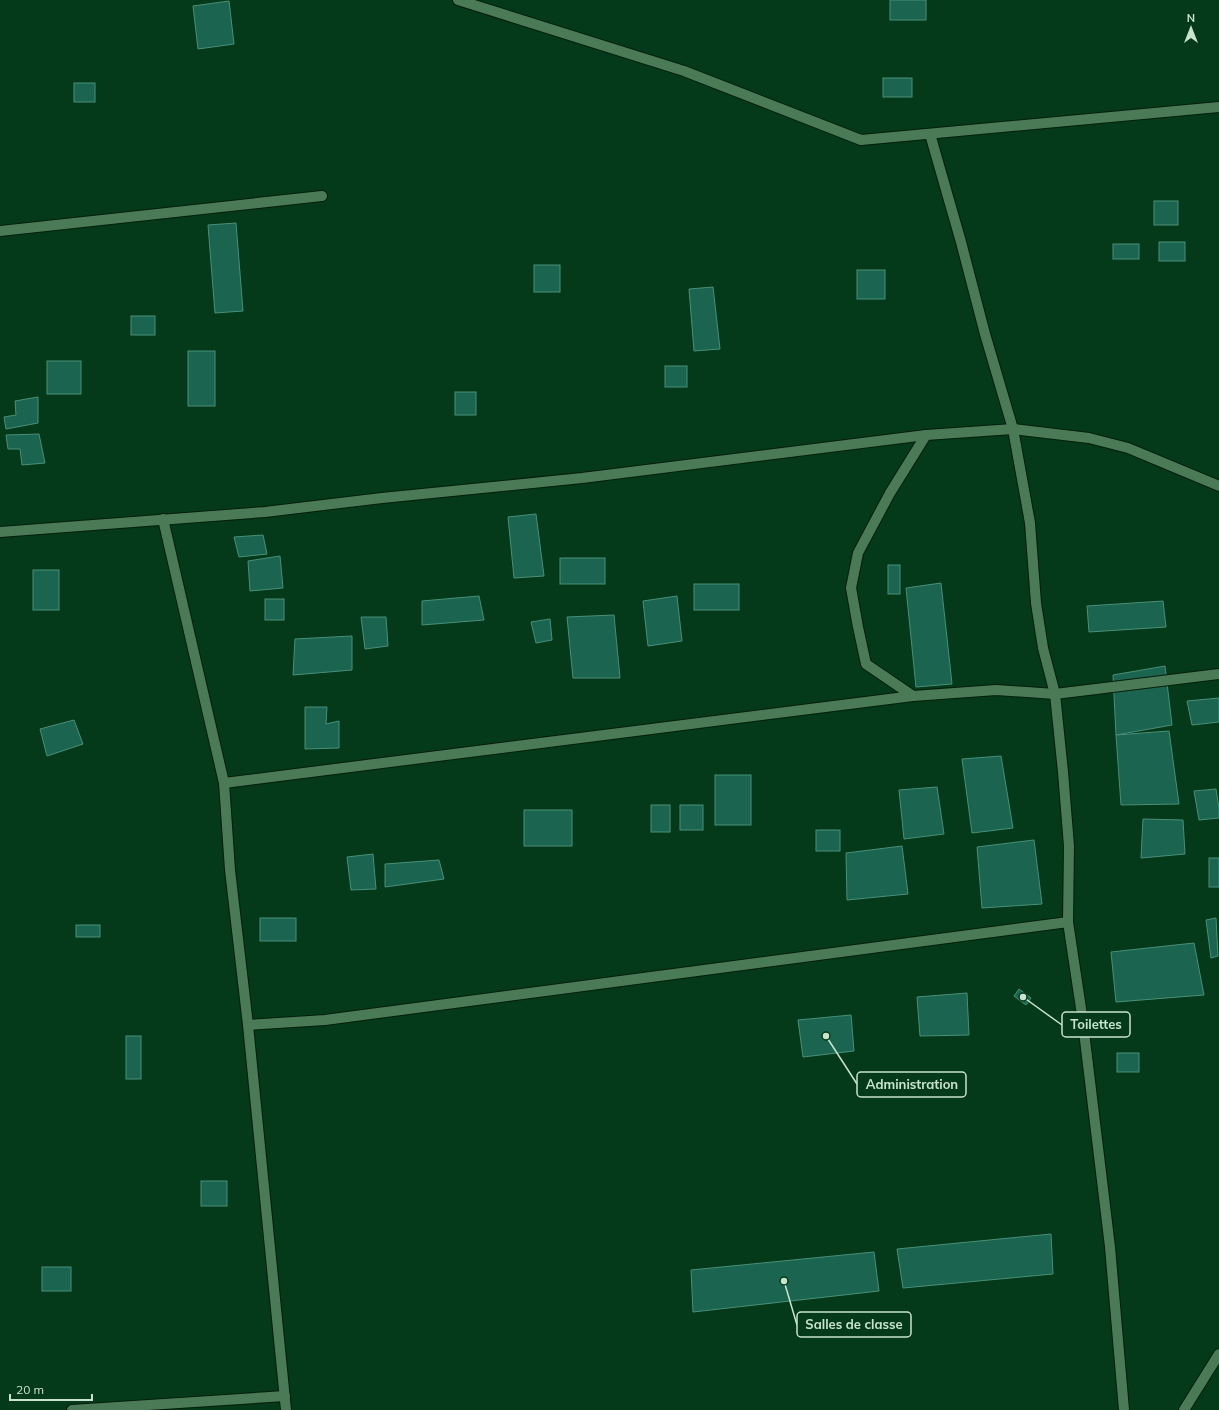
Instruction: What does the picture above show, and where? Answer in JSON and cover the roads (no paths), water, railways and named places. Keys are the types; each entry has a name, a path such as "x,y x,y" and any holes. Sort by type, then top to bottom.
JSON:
{"street":[{"path":"458,0 684,71 861,140 1219,107"},
{"path":"930,134 961,242 985,334 1014,429 1030,523 1036,603 1043,648 1054,694 1064,772 1069,846 1068,922 1082,1015 1110,1247 1124,1410"},
{"path":"0,231 322,196"},
{"path":"0,532 265,512 382,498 582,478 926,435 1014,429 1089,438 1128,448 1219,486"},
{"path":"913,696 866,664 851,588 858,553 890,493 926,435"},
{"path":"164,519 224,783 230,870 248,1026 286,1410"},
{"path":"224,783 913,696 996,690 1054,694 1219,674"},
{"path":"248,1026 325,1020 1068,922"},
{"path":"1184,1410 1219,1354"},
{"path":"72,1410 285,1396"}],"place":[{"name":"Toilettes","path":"1023,997"},
{"name":"Administration","path":"826,1036"},
{"name":"Salles de classe","path":"784,1281"}]}
